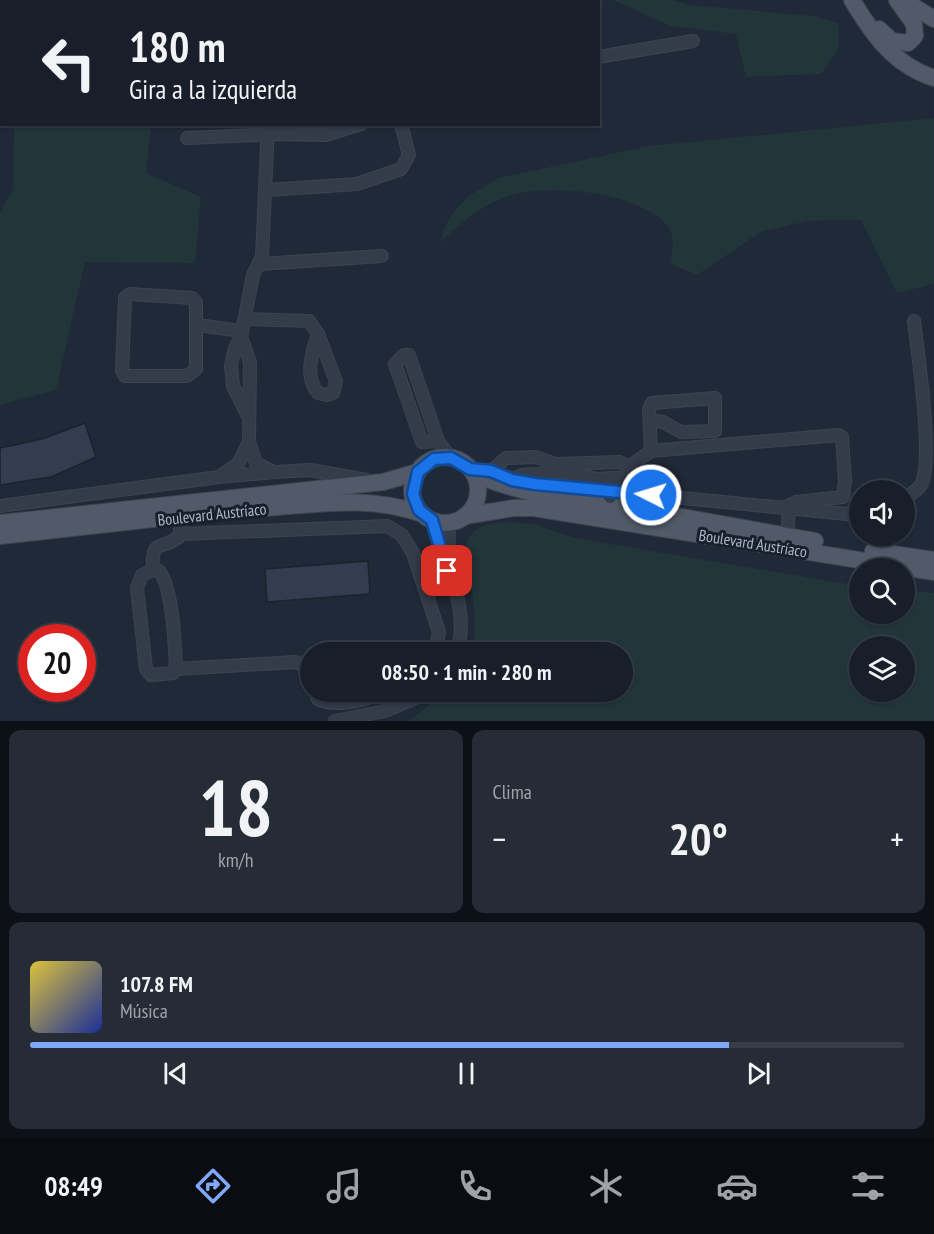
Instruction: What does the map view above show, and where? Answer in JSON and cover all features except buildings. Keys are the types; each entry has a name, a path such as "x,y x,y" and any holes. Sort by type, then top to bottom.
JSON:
{"main road":[{"path":"854,4 892,41 908,43 915,36 915,28 897,0"},
{"path":"903,0 934,20"},
{"path":"854,4 872,32 895,58 918,73 934,78"},
{"path":"451,458 472,471 478,489 477,499 458,520 427,517 413,494 418,472 434,459 451,458"},
{"name":"Boulevard Austríaco","path":"472,471 503,486 549,498 644,511 934,560"},
{"name":"Boulevard Austríaco","path":"0,523 383,482 418,472"},
{"name":"Boulevard Austríaco","path":"0,536 239,510 357,501 377,502 427,517"},
{"name":"Boulevard Austríaco","path":"458,520 514,508 534,508 934,572"}],"street":[{"path":"600,57 693,40"},
{"path":"187,138 268,129 326,135 355,126"},
{"path":"267,190 357,184 401,169 409,155 401,126"},
{"path":"247,414 233,386 231,375 233,356 242,329 253,276 260,264 267,190 268,129"},
{"path":"260,264 382,256"},
{"path":"127,295 192,298 197,305 197,325 195,369 192,373 186,376 124,376 122,371 127,295"},
{"path":"197,325 242,329 309,321 318,334"},
{"path":"914,321 929,454 921,485 915,490"},
{"path":"242,329 250,362 247,414 249,442 256,463 275,472"},
{"path":"438,441 422,442 395,364 404,356 409,355 438,441 451,458"},
{"path":"650,420 663,422 681,432 715,431 715,398 652,403 650,420 651,451"},
{"path":"612,487 651,451 838,435 842,437 845,482 843,496 796,502 786,509"},
{"path":"219,477 238,464 249,442"},
{"path":"491,471 506,458 536,457 556,464 620,462 629,472 672,497 849,514"},
{"path":"0,506 219,477 275,472 309,470 383,482"},
{"path":"472,471 491,471 512,480 642,495 668,494"},
{"path":"512,480 521,475 564,472 597,479 612,487"},
{"path":"612,487 614,501 631,504 644,511"},
{"path":"728,526 729,503"},
{"path":"786,509 787,536"},
{"path":"427,517 451,577 462,619 459,642"},
{"path":"451,577 458,520"},
{"path":"153,570 155,548 176,540 181,529 387,526 402,535 413,552 439,632 437,642"},
{"path":"176,669 166,584 159,571 153,570 142,575 137,588 146,669 151,675 173,673 176,669 295,662 300,664"},
{"path":"335,721 385,711 405,702"},
{"path":"380,721 414,702"}],"green space":[{"path":"613,0 673,0 690,5 813,16 838,23 839,47 821,74 746,77 736,34 671,26"},
{"path":"934,118 934,284 897,293 861,220 808,221 761,232 697,275 671,264 673,243 671,233 666,224 652,213 612,197 564,190 521,193 503,198 477,212 439,243 449,218 466,198 498,178 649,146"},
{"path":"14,126 151,126 146,173 201,197 195,263 85,262 56,390 0,405 0,212 13,189"},
{"path":"507,522 534,524 575,538 849,584 849,624 915,624 915,591 934,593 934,721 409,721 433,702 633,702 633,642 473,642 474,611 466,550 472,534 480,528"}],"route":[{"path":"447,571 432,520 419,510 413,494 418,472 434,459 448,457 461,461 470,469 491,471 512,480 535,484 651,495"}]}
